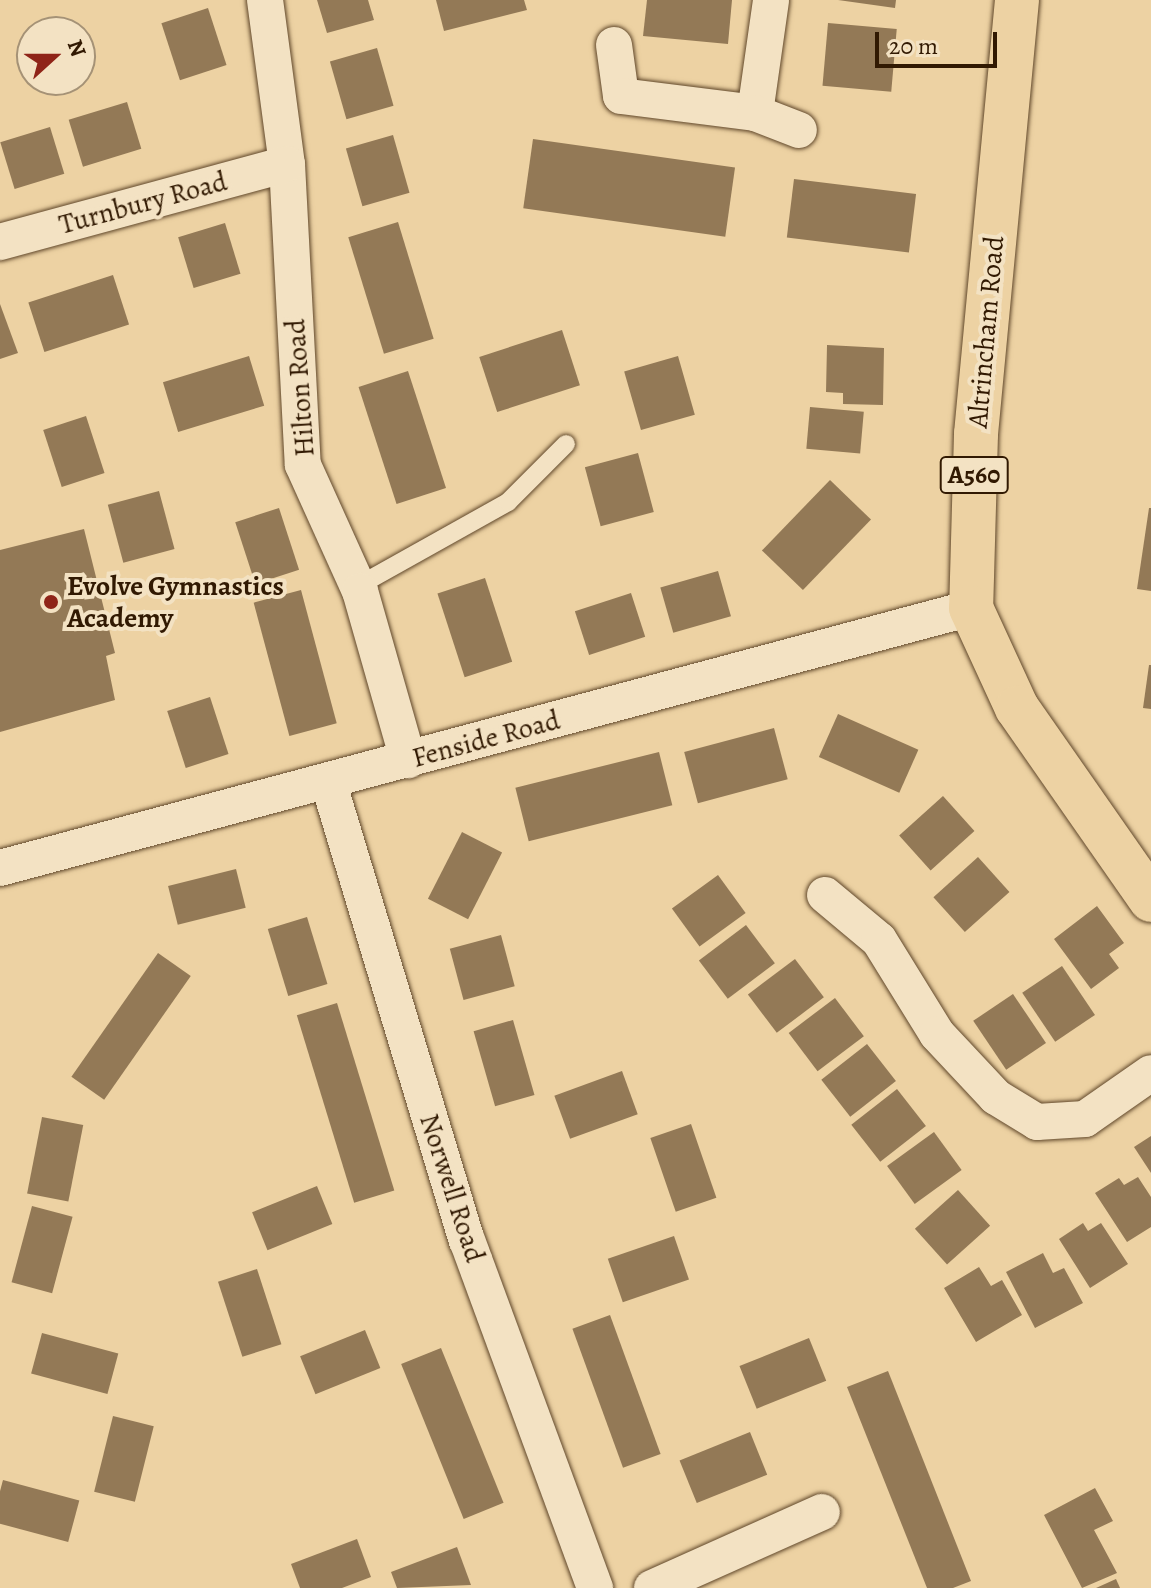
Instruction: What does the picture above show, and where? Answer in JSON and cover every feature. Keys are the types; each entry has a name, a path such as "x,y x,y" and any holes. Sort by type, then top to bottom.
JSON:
{"main road":[{"name":"Altrincham Road","path":"1017,0 976,434 971,608 1017,708 1151,900"}],"street":[{"name":"Hilton Road","path":"265,0 287,164 303,465 358,586 408,760"},
{"path":"755,113 771,0"},
{"path":"614,45 608,100 755,113 799,130"},
{"name":"Turnbury Road","path":"0,242 287,164"},
{"name":"Fenside Road","path":"0,868 971,608"},
{"name":"Norwell Road","path":"328,781 467,1240 595,1588"},
{"path":"825,895 879,940 937,1034 976,1076 996,1097 1037,1122 1085,1119 1151,1073"},
{"path":"652,1588 822,1512"}],"lane":[{"path":"358,586 508,502 566,444"}],"building":[{"path":"317,0 368,0 374,20 327,33"},
{"path":"436,0 524,0 527,10 444,31"},
{"path":"647,0 732,0 728,44 643,36"},
{"path":"838,0 896,0 895,8"},
{"path":"208,8 227,65 180,80 161,23"},
{"path":"828,23 897,29 891,92 823,86"},
{"path":"377,48 394,106 346,119 330,62"},
{"path":"127,102 141,149 83,167 69,120"},
{"path":"50,127 64,174 15,189 0,142"},
{"path":"393,135 410,193 362,206 346,149"},
{"path":"533,139 735,167 725,237 523,208"},
{"path":"794,179 916,194 909,253 787,238"},
{"path":"398,222 434,339 384,354 348,237"},
{"path":"225,223 240,274 194,288 178,237"},
{"path":"113,275 129,324 44,352 28,303"},
{"path":"0,304 18,353 0,359"},
{"path":"562,330 580,385 497,412 479,357"},
{"path":"827,345 884,348 883,405 843,404 843,393 826,392"},
{"path":"249,356 264,406 178,432 163,382"},
{"path":"678,356 695,415 641,430 624,371"},
{"path":"408,371 446,488 397,504 359,387"},
{"path":"810,407 864,412 860,454 806,449"},
{"path":"86,416 105,473 62,487 43,430"},
{"path":"638,453 654,512 601,526 585,467"},
{"path":"830,480 871,520 803,590 762,550"},
{"path":"159,491 175,549 123,563 108,505"},
{"path":"279,508 299,570 255,584 235,522"},
{"path":"1151,508 1151,591 1137,589"},
{"name":"Evolve Gymnastics Academy","path":"84,529 115,653 106,656 115,700 0,732 0,550"},
{"path":"718,571 731,616 673,633 660,588"},
{"path":"485,578 512,662 465,677 437,593"},
{"path":"301,590 337,723 289,736 254,603"},
{"path":"631,593 645,637 589,655 575,611"},
{"path":"1151,665 1151,709 1143,708"},
{"path":"210,697 229,754 186,768 167,711"},
{"path":"838,714 918,750 899,793 819,757"},
{"path":"774,728 788,779 698,803 684,752"},
{"path":"659,752 672,805 529,841 515,788"},
{"path":"943,796 974,831 931,870 899,835"},
{"path":"462,832 502,852 468,919 428,899"},
{"path":"978,857 1009,892 965,932 933,897"},
{"path":"236,869 246,908 178,925 168,886"},
{"path":"718,875 746,913 700,947 672,909"},
{"path":"1097,906 1124,943 1109,954 1119,968 1091,989 1054,939"},
{"path":"307,917 327,984 288,996 268,929"},
{"path":"746,925 775,963 728,999 699,961"},
{"path":"501,935 515,986 464,1000 450,949"},
{"path":"158,953 191,976 104,1100 71,1077"},
{"path":"795,959 824,997 777,1033 748,995"},
{"path":"1062,966 1095,1015 1055,1042 1022,993"},
{"path":"1013,994 1046,1043 1006,1070 973,1021"},
{"path":"835,998 864,1036 818,1071 789,1033"},
{"path":"337,1003 394,1190 354,1203 297,1015"},
{"path":"513,1020 534,1095 495,1106 474,1031"},
{"path":"867,1044 896,1081 850,1117 821,1080"},
{"path":"622,1071 638,1114 570,1139 554,1096"},
{"path":"897,1089 926,1126 880,1162 851,1125"},
{"path":"42,1117 83,1125 68,1202 27,1194"},
{"path":"691,1124 716,1198 676,1212 650,1138"},
{"path":"934,1132 962,1170 915,1204 887,1166"},
{"path":"1151,1136 1151,1173 1134,1147"},
{"path":"1138,1177 1151,1197 1151,1227 1127,1242 1095,1193 1119,1178 1124,1185"},
{"path":"317,1186 332,1224 267,1250 252,1212"},
{"path":"958,1190 990,1226 947,1264 915,1229"},
{"path":"32,1206 73,1217 52,1293 12,1282"},
{"path":"1083,1223 1088,1231 1101,1223 1128,1264 1090,1288 1059,1239"},
{"path":"674,1236 689,1279 623,1302 608,1259"},
{"path":"1043,1253 1053,1273 1064,1268 1083,1303 1035,1328 1006,1272"},
{"path":"979,1267 991,1286 1002,1280 1022,1315 976,1342 944,1288"},
{"path":"257,1269 281,1344 242,1357 218,1282"},
{"path":"610,1315 661,1454 623,1468 572,1329"},
{"path":"365,1330 380,1368 315,1394 300,1356"},
{"path":"42,1333 118,1353 107,1394 31,1374"},
{"path":"809,1338 826,1381 757,1409 739,1366"},
{"path":"441,1348 504,1503 464,1519 401,1364"},
{"path":"888,1371 971,1581 953,1588 927,1588 847,1387"},
{"path":"113,1416 154,1426 135,1502 94,1492"},
{"path":"750,1432 767,1475 697,1503 680,1460"},
{"path":"3,1480 79,1500 68,1542 0,1524"},
{"path":"1095,1488 1113,1521 1094,1530 1117,1573 1082,1588 1044,1515"},
{"path":"357,1539 371,1577 342,1588 300,1588 291,1564"},
{"path":"457,1547 471,1585 397,1588 391,1572"},
{"path":"1116,1579 1120,1588 1096,1588"}],"place":[{"name":"Evolve Gymnastics Academy","path":"51,602"}]}
